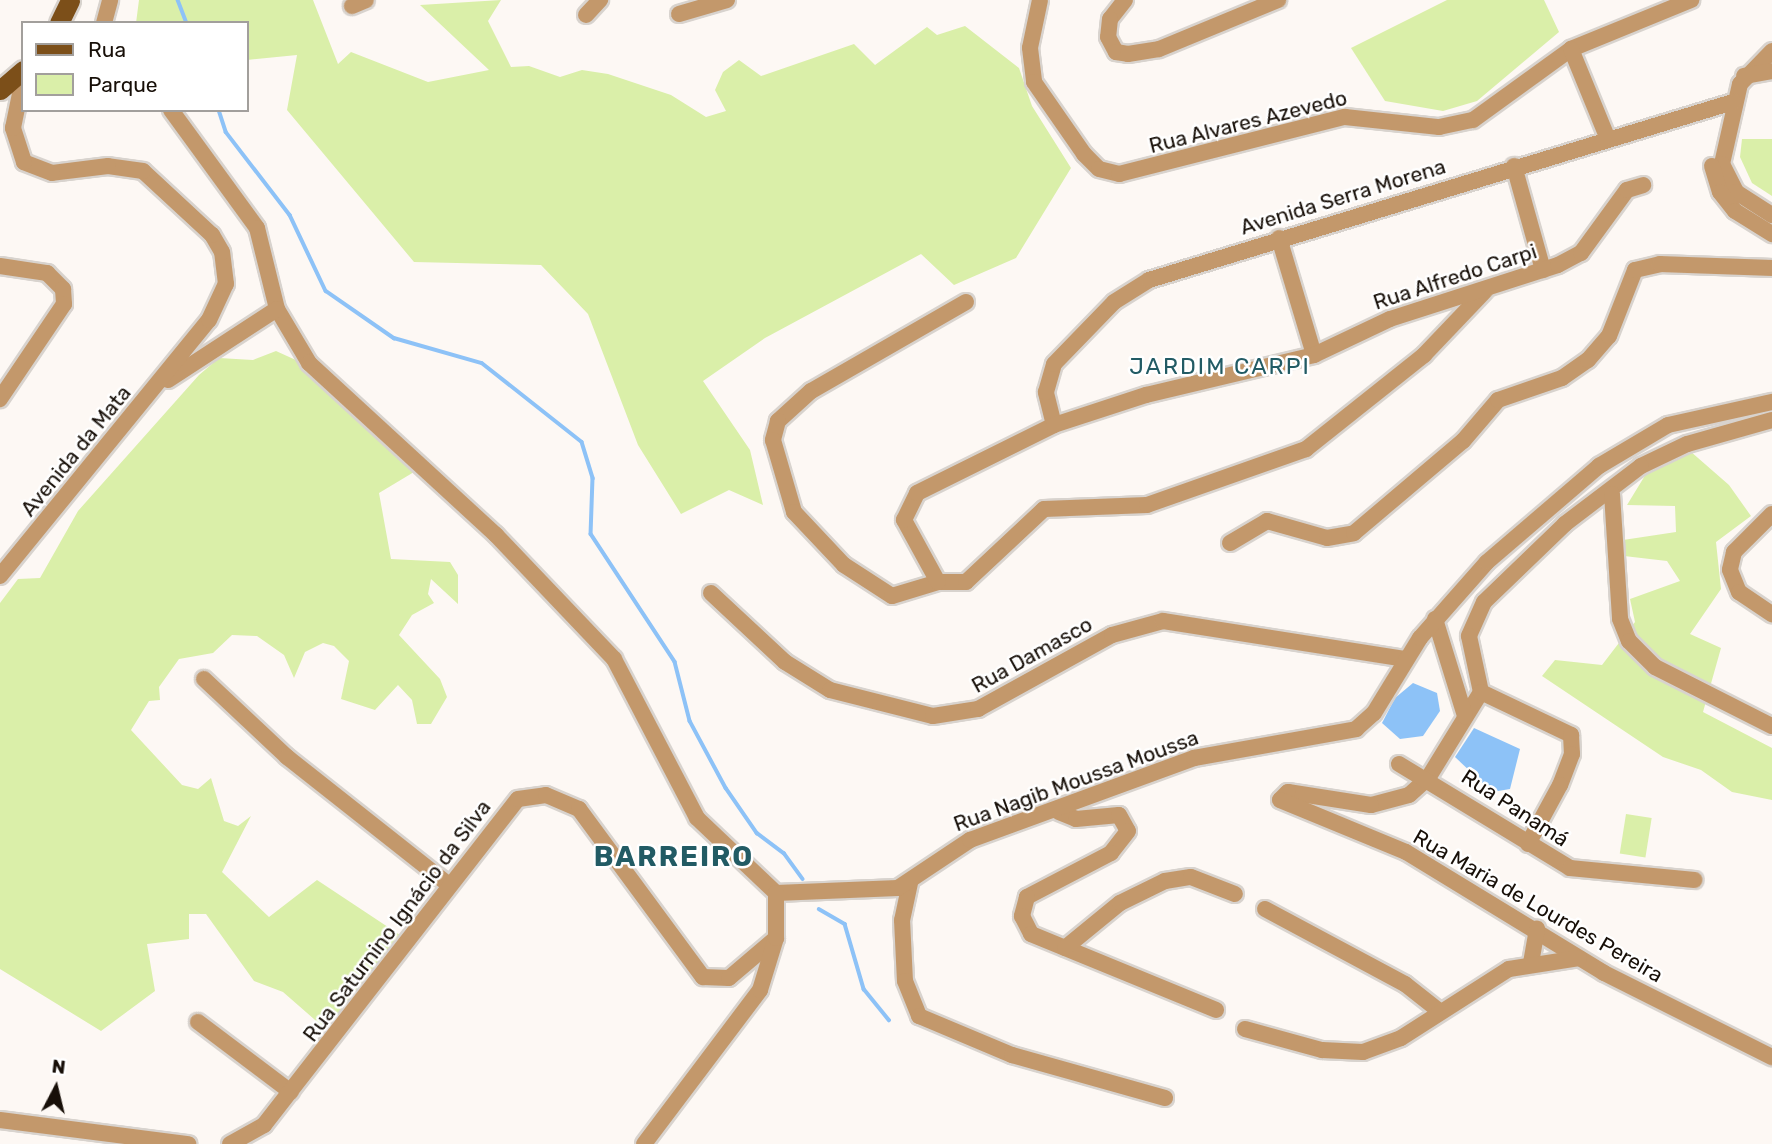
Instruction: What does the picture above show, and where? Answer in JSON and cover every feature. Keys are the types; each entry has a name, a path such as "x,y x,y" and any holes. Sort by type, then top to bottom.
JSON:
{"main road":[{"path":"60,21 71,0"}],"street":[{"path":"105,21 110,0"},
{"path":"586,15 600,0"},
{"path":"680,14 727,0"},
{"name":"Rua Alvares Azevedo","path":"1040,0 1030,48 1034,82 1084,154 1099,169 1119,174 1345,117 1374,116 1424,126 1473,120 1571,49 1691,0"},
{"path":"1125,0 1110,19 1108,37 1116,52 1128,54 1159,49 1278,0"},
{"path":"1571,49 1608,139"},
{"path":"1772,51 1744,76 1733,103 1723,144 1727,180 1772,215"},
{"path":"1744,76 1772,71"},
{"path":"0,107 14,87"},
{"name":"Avenida da Mata","path":"0,576 158,385 219,303 226,284 222,252 191,212 143,172 31,168 14,140 14,87"},
{"path":"1733,103 1717,124 1712,170 1735,211 1772,234"},
{"name":"Avenida Serra Morena","path":"1054,425 1046,392 1054,364 1114,302 1149,280 1514,166 1733,103"},
{"path":"172,112 257,228 277,309 325,383 496,535 614,659 696,818 776,893 776,939 749,1006 644,1144"},
{"path":"1514,166 1543,270"},
{"name":"Rua Alfredo Carpi","path":"938,582 904,520 908,500 1054,425 1146,395 1314,355 1390,318 1485,291 1543,270 1581,253 1621,197 1643,185"},
{"path":"1279,239 1314,355"},
{"path":"1230,543 1267,521 1327,538 1354,533 1456,447 1498,400 1562,378 1588,360 1609,336 1635,270 1660,264 1772,268"},
{"path":"0,266 47,273 63,289 61,316 2,385"},
{"path":"966,302 791,405 778,421 774,456 794,512 871,586 900,596 938,582 966,582 1044,509 1147,505 1306,449 1424,355 1485,291"},
{"name":"Avenida da Mata","path":"158,385 277,309"},
{"name":"Rua Nagib Moussa Moussa","path":"776,893 884,890 910,883 970,840 1059,812 1194,758 1356,729 1374,713 1406,659 1435,619 1487,562 1630,445 1668,425 1772,401"},
{"path":"1428,778 1481,692 1469,636 1475,614 1537,549 1657,457 1772,420"},
{"path":"1612,494 1620,619 1629,641 1655,667 1772,726"},
{"path":"1772,514 1734,552 1730,570 1738,592 1772,614"},
{"name":"Rua Damasco","path":"712,593 785,662 830,690 933,716 978,709 1112,635 1163,621 1406,659"},
{"path":"1435,619 1465,716"},
{"path":"204,679 287,757 448,884"},
{"path":"1481,692 1571,736 1572,754 1560,785 1528,844"},
{"name":"Rua Panamá","path":"1399,764 1428,778 1528,844 1587,873 1694,880"},
{"name":"Rua Maria de Lourdes Pereira","path":"1428,778 1409,795 1383,804 1288,792 1279,800 1406,852 1537,929 1579,958 1772,1057"},
{"name":"Rua Saturnino Ignácio da Silva","path":"230,1144 258,1130 448,884 519,799 545,795 579,809 703,977 729,978 776,939"},
{"path":"1059,812 1076,819 1112,814 1128,824 1111,853 1034,890 1023,906 1031,934 1216,1010"},
{"path":"1065,948 1120,903 1165,881 1191,877 1235,894"},
{"path":"910,883 902,920 905,981 919,1016 1012,1055 1165,1098"},
{"path":"1265,909 1405,984 1438,1010"},
{"path":"1531,963 1537,929"},
{"path":"1245,1029 1311,1048 1363,1052 1401,1038 1438,1010 1494,976 1531,963 1579,958"},
{"path":"198,1022 290,1091"},
{"path":"0,1120 188,1144"}],"green space":[{"path":"139,0 313,0 338,64 351,52 428,82 489,70 420,5 501,0 488,21 511,67 529,66 560,77 582,70 608,74 671,95 706,117 726,111 715,90 723,72 739,60 761,76 854,44 875,65 927,27 937,35 965,26 1019,68 1032,106 1071,168 1016,258 954,285 921,254 765,338 703,381 750,450 763,505 729,490 681,514 638,445 588,314 541,265 414,262 287,110 297,55 248,60 248,21 136,21"},
{"path":"1447,0 1544,0 1559,32 1477,101 1443,111 1385,101 1351,48"},
{"path":"1742,139 1772,139 1772,196 1752,183 1740,157"},
{"path":"276,351 298,361 419,469 379,493 391,559 450,562 458,575 458,604 431,579 428,594 434,603 412,615 399,635 440,679 447,697 431,724 417,724 412,700 398,685 375,710 341,699 349,661 334,646 323,643 305,652 294,678 284,655 257,636 232,635 213,653 179,659 159,687 160,700 149,701 131,730 182,785 198,789 211,778 224,821 238,826 251,816 222,872 269,917 317,880 400,935 330,1033 283,992 254,981 206,914 189,914 189,939 147,944 155,991 101,1031 0,969 0,603 18,579 40,578 78,511 199,375 219,358 253,360"},
{"path":"1690,451 1729,485 1751,516 1716,542 1721,589 1690,634 1721,648 1703,712 1772,748 1772,800 1732,792 1701,770 1663,757 1542,676 1555,660 1602,665 1635,622 1630,599 1680,581 1667,561 1624,556 1623,540 1676,532 1675,506 1627,505 1649,469"},
{"path":"1626,814 1652,818 1645,858 1620,854"}],"water":[{"path":"1413,683 1437,693 1440,711 1423,736 1400,739 1382,723 1395,698"},
{"path":"1474,728 1520,749 1510,789 1492,792 1455,757"}],"waterway":[{"path":"178,0 186,21"},
{"path":"220,112 226,132 290,215 326,291 394,338 482,363 582,442 593,478 591,534 675,662 690,721 726,788 757,833 784,853 803,879"},
{"path":"819,909 845,924 864,989 889,1020"}],"district":[{"name":"JARDIM CARPI","path":"1220,366"},
{"name":"BARREIRO","path":"674,857"}]}
